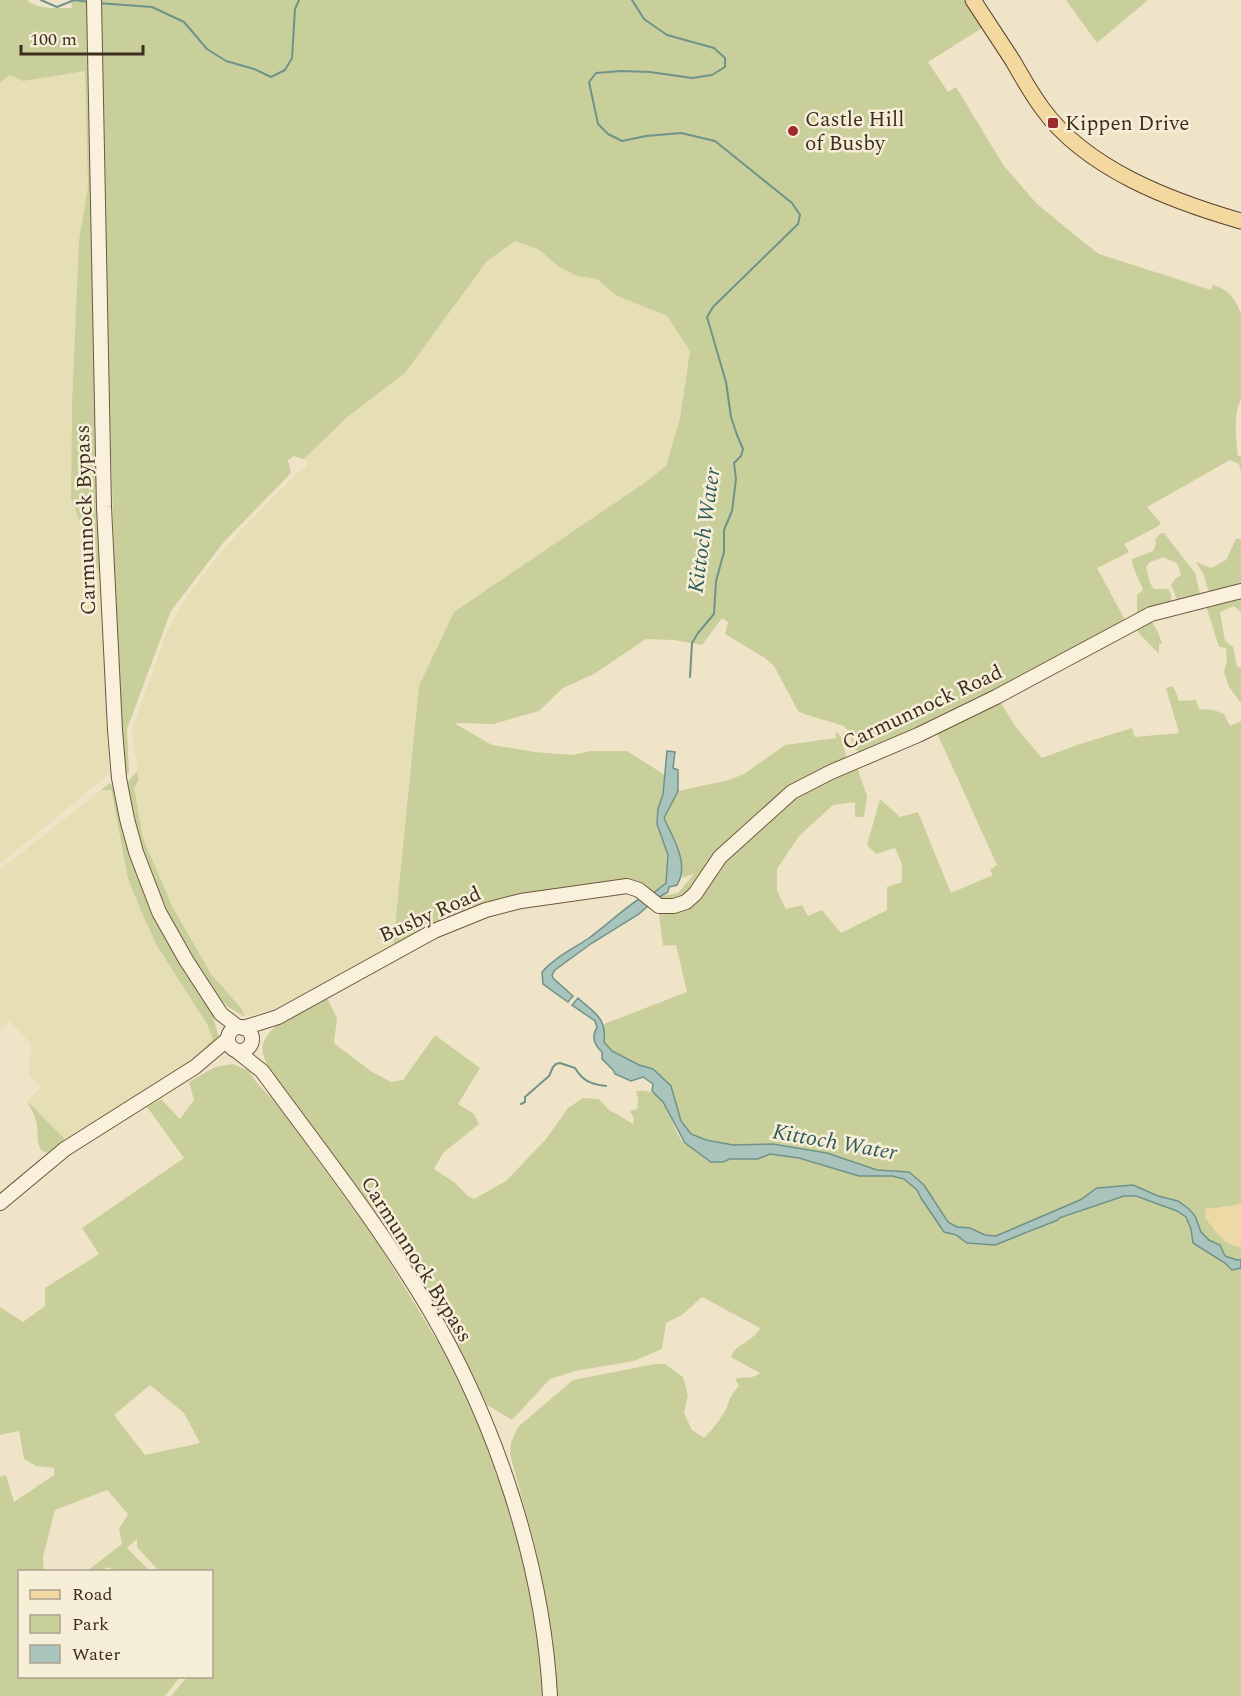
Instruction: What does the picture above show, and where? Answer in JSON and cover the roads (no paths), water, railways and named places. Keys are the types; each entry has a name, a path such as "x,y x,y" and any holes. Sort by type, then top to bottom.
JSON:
{"main road":[{"name":"Carmunnock Bypass","path":"94,0 104,507 119,778 136,852 159,912 186,960 221,1014 228,1039"},
{"path":"973,0 1042,108 1073,140 1116,171 1161,194 1187,205 1241,221"},
{"name":"Carmunnock Road","path":"650,899 659,906 674,906 690,899 720,857 792,792 809,783 918,735 996,697 1151,614 1241,591"},
{"name":"Busby Road","path":"241,1027 278,1017 434,931 486,910 521,901 627,886 650,899"},
{"name":"Carmunnock Bypass","path":"221,1014 241,1027"},
{"name":"Busby Road","path":"251,1043 278,1017"},
{"path":"195,1067 246,1050 251,1043 250,1032 241,1027 231,1031 228,1039 229,1046 238,1052"},
{"path":"0,1203 65,1149 195,1067 228,1039"},
{"name":"Carmunnock Bypass","path":"251,1043 262,1071 376,1226 430,1309 457,1361 488,1430 523,1534 539,1600 550,1696"},
{"name":"Carmunnock Bypass","path":"238,1052 262,1071"}],"water":[{"path":"667,751 675,752 673,768 678,770 678,791 664,818 679,851 682,868 677,885 669,887 668,892 656,899 652,894 666,883 668,855 657,824 658,809 663,794"},
{"path":"642,897 650,904 639,914 592,943 555,970 553,978 573,996 568,1002 543,984 542,972 547,967"},
{"path":"578,998 598,1016 603,1027 604,1042 612,1051 639,1065 653,1069 671,1086 681,1121 691,1134 706,1140 733,1145 773,1144 827,1153 877,1170 909,1172 924,1185 948,1222 985,1235 996,1236 1080,1200 1097,1188 1133,1185 1158,1196 1178,1201 1189,1209 1195,1216 1201,1232 1209,1240 1220,1245 1225,1256 1241,1260 1241,1268 1232,1270 1193,1243 1186,1217 1177,1211 1136,1196 1124,1196 1059,1218 995,1245 967,1243 956,1235 944,1232 917,1190 904,1179 892,1176 859,1176 799,1158 770,1154 758,1159 711,1162 685,1143 663,1102 652,1091 653,1084 643,1077 631,1081 615,1074 602,1059 602,1052 594,1041 597,1027 595,1021 572,1005"}],"waterway":[{"name":"Kittoch Water","path":"41,0 57,7 74,0 89,2"},
{"name":"Kittoch Water","path":"98,3 152,7 184,22 207,49 226,61 254,69 271,77 285,70 292,58 295,9 299,0"},
{"name":"Kittoch Water","path":"632,0 644,19 667,35 714,48 725,58 725,67 712,75 692,78 650,72 596,73 589,82 598,124 608,134 622,141 681,133 715,141 792,203 800,215 798,224 713,307 707,317 726,382 731,417 743,449 741,456 734,463 736,479 732,511 724,530 724,552 716,581 714,614 692,643 690,677"},
{"path":"521,1104 525,1102 525,1097 549,1076 553,1067 560,1063 575,1068 588,1081 606,1086"}],"place":[{"name":"Kippen Drive","path":"1053,123"},
{"name":"Castle Hill of Busby","path":"793,131"}]}
